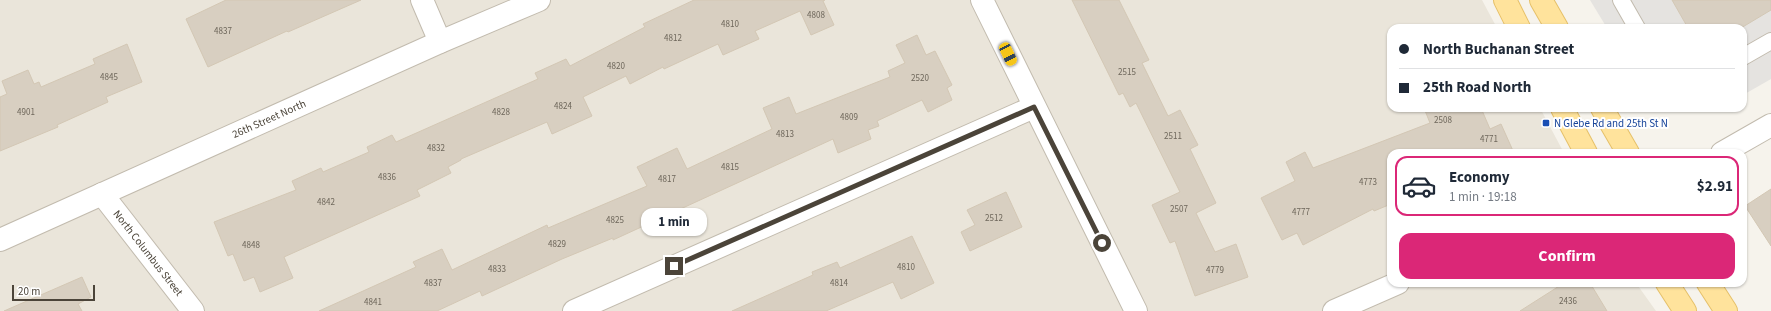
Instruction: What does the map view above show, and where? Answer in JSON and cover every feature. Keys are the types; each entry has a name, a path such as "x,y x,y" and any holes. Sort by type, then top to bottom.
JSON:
{"main road":[{"path":"1504,0 1517,24"},
{"path":"1541,0 1555,24"},
{"path":"1564,112 1584,149"},
{"path":"1604,112 1626,149"},
{"path":"1670,287 1685,311"},
{"path":"1711,287 1726,311"}],"street":[{"path":"422,0 440,42"},
{"name":"26th Street North","path":"0,240 440,42 539,0"},
{"path":"982,0 1136,311"},
{"path":"574,311 1034,107"},
{"path":"1729,149 1771,125"},
{"name":"North Columbus Street","path":"102,194 193,311"},
{"path":"1334,311 1389,287"}],"lane":[{"path":"1621,0 1635,24"},
{"path":"1747,55 1771,41"}],"shaded area":[{"path":"0,0 1482,0 1495,24 1387,24 1387,112 1542,112 1562,149 1387,149 1387,287 1639,287 1656,311 0,311"},
{"path":"1590,0 1771,0 1771,79 1747,93 1747,24 1605,24"}],"building":[{"path":"226,0 361,0 288,32 287,31 208,67 186,19"},
{"path":"694,0 825,0 823,1 834,25 811,35 800,11 755,31 759,39 723,55 718,44 664,69 663,67 630,84 626,76 583,97 592,116 552,134 547,122 461,159 448,167 451,173 417,190 420,196 284,257 293,278 260,292 254,277 244,281 233,254 228,256 214,222 296,190 292,181 321,168 323,172 369,152 367,147 392,135 396,142 538,79 535,73 566,59 570,66 645,27 643,24"},
{"path":"1072,0 1119,0 1149,60 1142,63 1168,116 1180,110 1198,145 1190,149 1216,203 1196,213 1215,252 1236,244 1248,277 1195,296 1175,241 1170,243 1152,205 1180,192 1136,103 1130,107 1123,93 1119,95"},
{"path":"1672,0 1771,0 1771,10 1747,24 1686,24"},
{"path":"917,35 926,55 935,51 952,85 947,88 952,100 928,112 922,100 877,121 879,126 868,130 871,139 838,153 833,139 613,240 613,238 562,259 482,296 480,291 437,311 319,311 416,267 413,262 442,249 452,270 547,225 548,228 647,186 637,167 677,148 687,169 772,129 763,108 789,97 796,114 890,77 888,71 905,63 896,45"},
{"path":"127,44 142,82 106,97 108,102 57,125 58,127 0,151 0,97 7,94 2,81 28,70 34,84 39,82 41,87 95,64 93,59"},
{"path":"1426,112 1483,112 1490,129 1501,124 1512,149 1387,149 1387,206 1374,211 1373,209 1303,245 1297,233 1282,240 1261,198 1295,181 1286,162 1305,152 1313,168 1430,123"},
{"path":"1771,189 1771,246 1747,209 1747,205"},
{"path":"1006,192 1022,227 970,251 961,232 975,225 967,210"},
{"path":"912,236 934,283 901,299 893,282 826,311 732,311 813,275 812,272 837,262 840,268"},
{"path":"82,277 91,297 78,304 82,311 4,311"},
{"path":"1558,287 1592,287 1607,311 1520,311"}],"place":[{"name":"N Glebe Rd and 25th St N","path":"1546,123"}],"route":[{"path":"674,266 1034,107 1102,243"}]}
